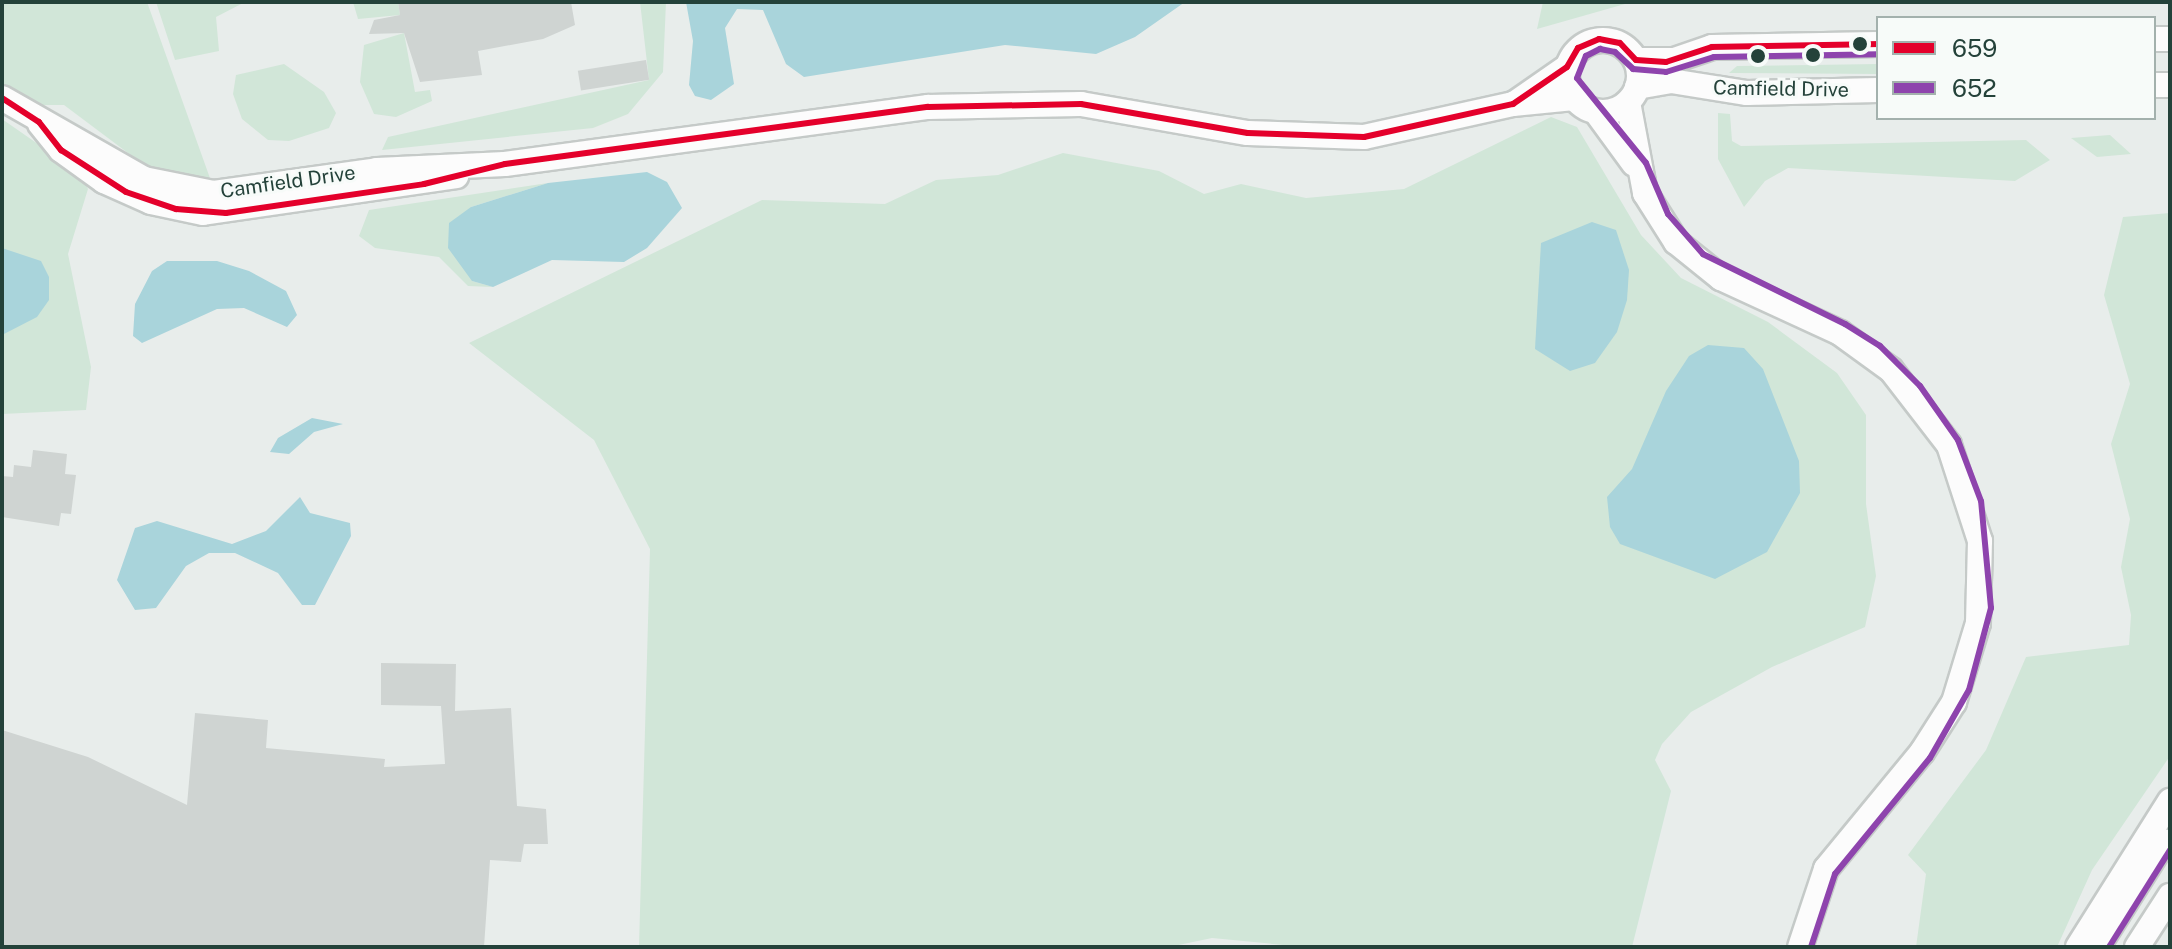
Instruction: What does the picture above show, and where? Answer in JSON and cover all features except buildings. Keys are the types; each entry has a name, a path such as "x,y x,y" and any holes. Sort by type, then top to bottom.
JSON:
{"street":[{"path":"1513,104 1567,67 1578,48 1599,39 1620,43 1636,60 1633,95 1638,169"},
{"name":"Camfield Drive","path":"1636,60 1674,60 1712,47 1876,44"},
{"path":"1567,67 1574,98 1596,112 1638,169 1659,219 1697,262 1851,340 1913,393 1962,474 1980,541 1978,623 1954,702 1922,752 1826,869 1800,947"},
{"name":"Camfield Drive","path":"1633,95 1671,81 1747,93 1876,90"},
{"path":"1596,112 1633,95"},
{"name":"Camfield Drive","path":"2,98 39,122 144,179 188,191 234,193 377,170 505,164 988,103 1081,104 1304,137 1364,137 1513,104 1574,98"},
{"path":"2078,947 2170,801"},
{"path":"2097,947 2170,831"},
{"path":"2137,947 2170,896"}],"green space":[{"path":"2,2 147,2 211,181 148,168 64,105 36,105 2,84"},
{"path":"156,2 245,2 216,17 219,51 175,60"},
{"path":"353,2 398,2 400,15 358,19"},
{"path":"640,2 666,2 663,72 628,114 593,128 382,150 388,137 649,80"},
{"path":"1543,2 1632,2 1537,29"},
{"path":"404,33 415,92 430,90 432,101 396,117 374,114 360,82 364,45"},
{"path":"284,64 324,92 336,113 329,128 289,141 268,140 242,119 233,94 236,75"},
{"path":"1876,64 1876,74 1729,73 1737,66"},
{"path":"1718,113 1730,114 1732,141 1741,146 2026,140 2050,160 2015,181 1788,168 1765,181 1744,207 1718,159"},
{"path":"1551,117 1577,127 1641,235 1681,278 1768,322 1837,373 1866,415 1866,504 1876,576 1865,627 1772,667 1691,712 1662,744 1655,760 1671,791 1632,947 1304,947 1212,938 1169,947 639,947 650,549 594,440 469,343 762,200 885,204 936,180 998,175 1063,153 1159,171 1204,194 1241,184 1306,198 1404,189"},
{"path":"2,119 81,174 88,189 68,254 91,367 86,410 2,414"},
{"path":"2110,135 2131,154 2097,157 2071,138"},
{"path":"548,183 471,207 472,281 493,287 468,286 439,257 375,248 359,236 369,210"},
{"path":"2170,213 2170,756 2092,870 2057,947 1916,947 1926,874 1908,855 1986,750 2026,657 2129,645 2131,615 2121,567 2130,519 2111,444 2130,384 2104,295 2123,217"}],"water":[{"path":"686,2 1185,2 1135,37 1096,54 1005,45 804,77 786,64 763,10 737,9 725,28 734,84 711,100 695,96 689,85 693,41"},
{"path":"647,172 667,182 682,208 647,248 624,262 552,260 493,287 472,281 448,248 449,223 471,207 548,183"},
{"path":"1592,222 1616,230 1629,270 1627,300 1617,332 1595,363 1570,371 1535,349 1541,243"},
{"path":"2,248 41,261 49,277 49,300 37,317 2,335"},
{"path":"167,261 217,261 249,271 286,291 297,315 287,327 244,308 217,309 142,343 133,336 135,304 152,271"},
{"path":"1708,345 1744,348 1763,369 1799,461 1800,493 1767,552 1715,579 1620,544 1610,527 1607,497 1632,469 1666,391 1689,356"},
{"path":"312,418 343,424 314,432 289,454 270,452 278,438"},
{"path":"300,497 310,513 350,523 351,536 315,605 302,605 278,573 235,553 209,553 186,566 156,608 135,610 117,580 135,528 157,521 232,544 266,531"}],"transit line":[{"name":"659","path":"2,98 39,122 61,150 126,192 176,209 226,213 424,184 505,164 928,107 1081,104 1248,133 1364,137 1513,104 1567,67 1578,48 1599,39 1620,43 1636,60 1666,62 1712,47 1876,44"},
{"name":"652","path":"1811,947 1835,874 1930,758 1969,690 1991,608 1981,501 1958,440 1920,386 1880,346 1845,324 1703,254 1668,214 1646,163 1577,78 1586,56 1600,49 1615,52 1633,69 1666,72 1714,57 1876,54"},
{"name":"652","path":"2109,947 2170,850"}]}
